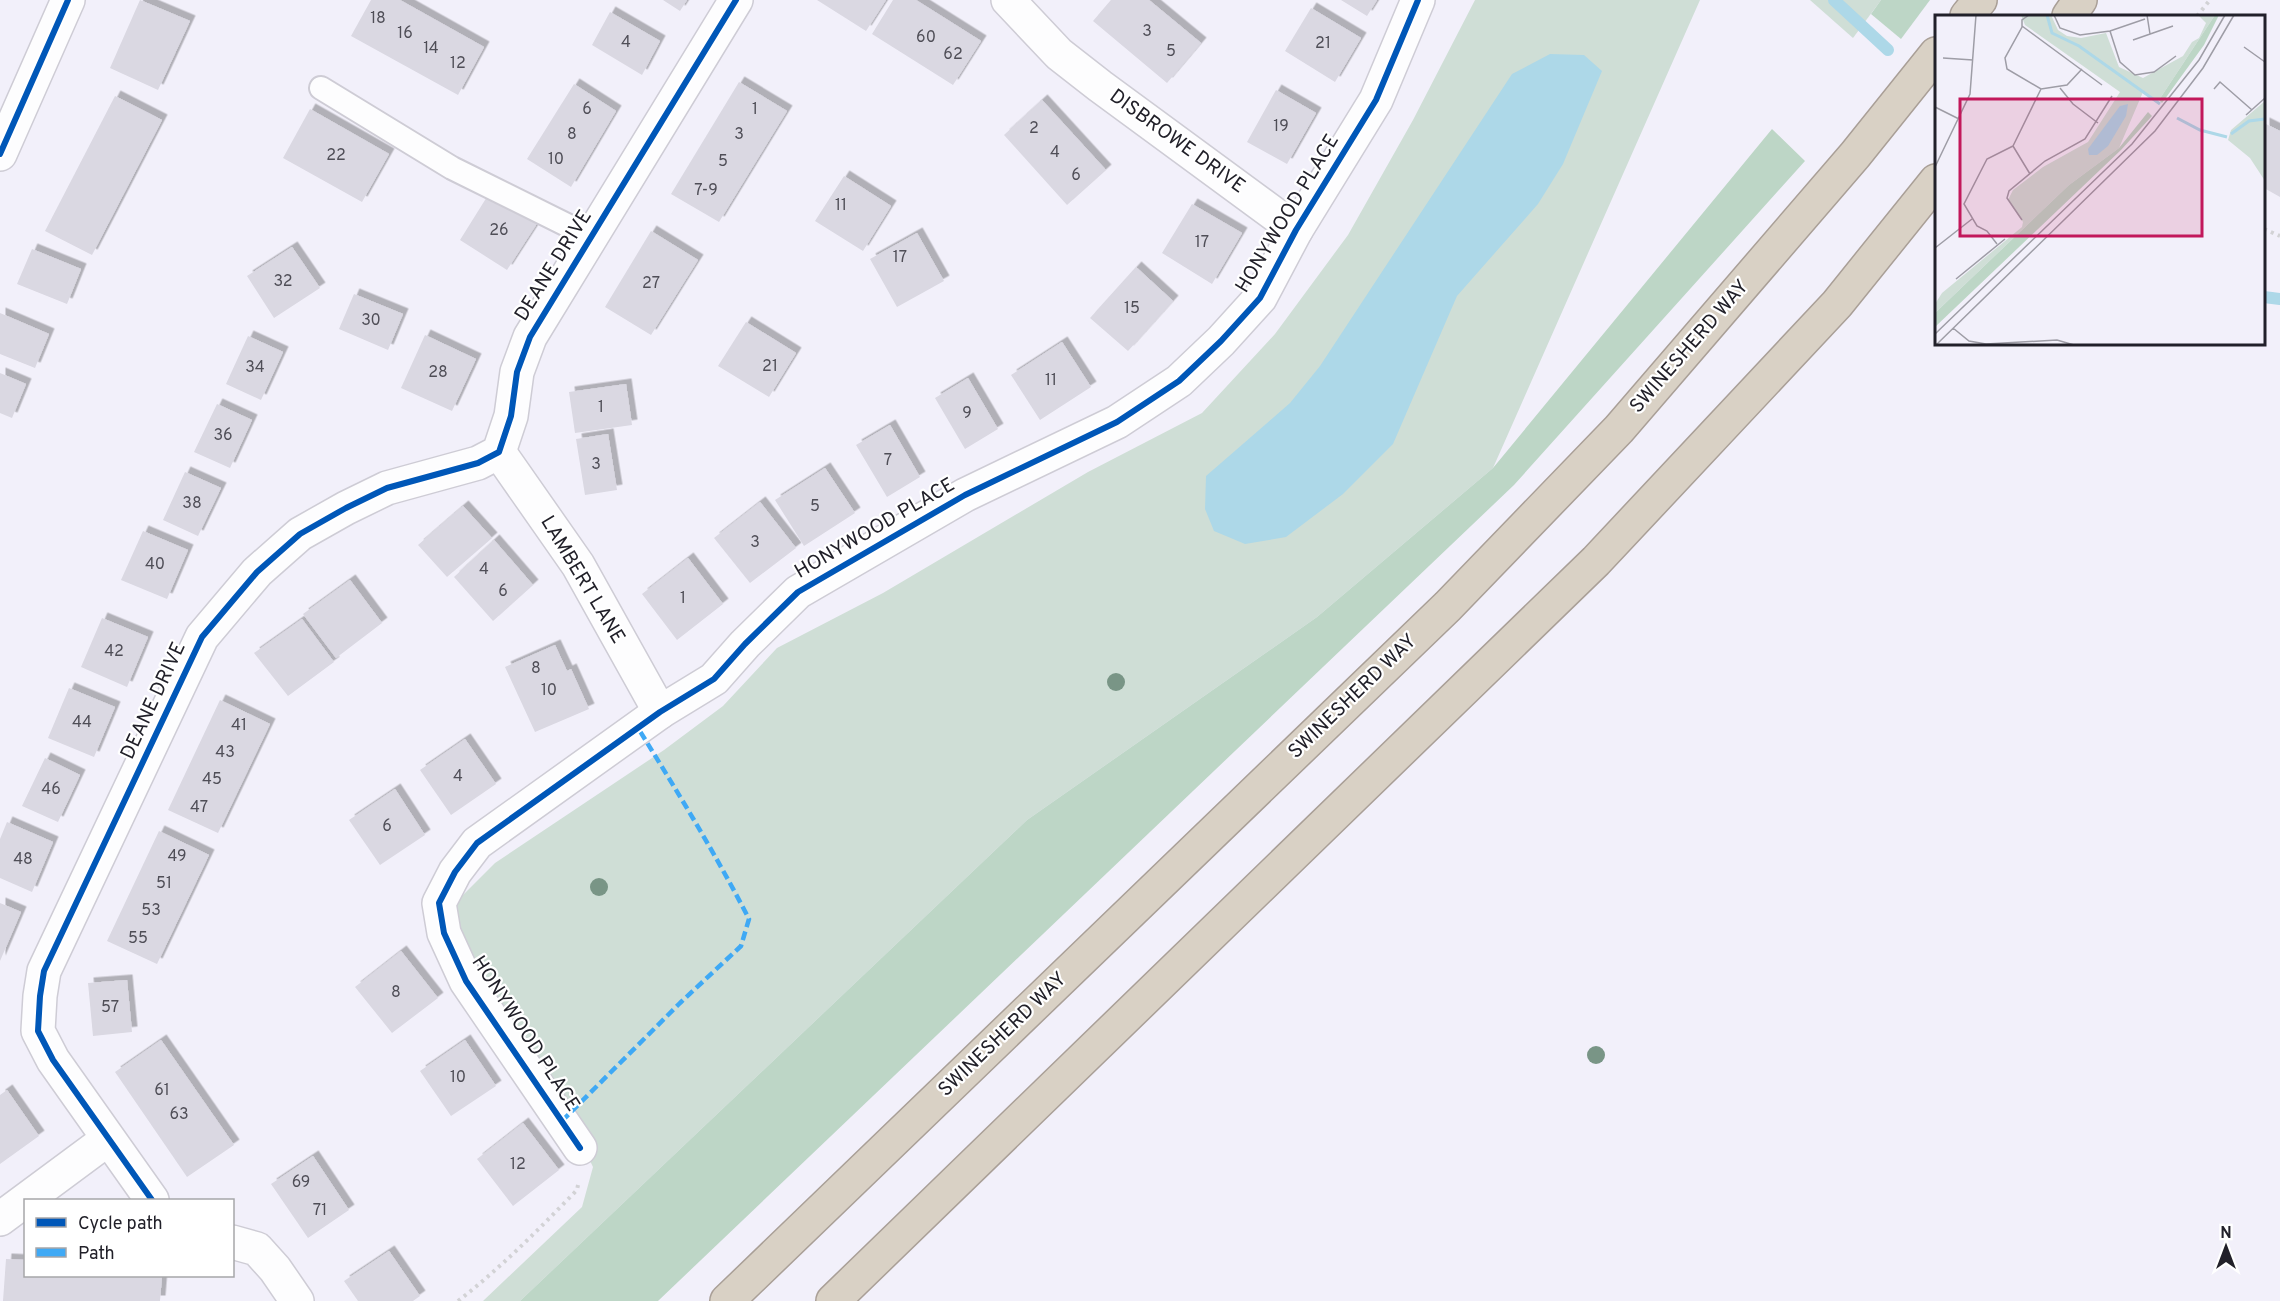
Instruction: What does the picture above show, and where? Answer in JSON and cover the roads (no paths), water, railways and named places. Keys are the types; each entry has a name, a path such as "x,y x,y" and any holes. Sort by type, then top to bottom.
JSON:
{"highway":[{"path":"1968,15 1980,0"},
{"path":"2069,15 2080,0"},
{"name":"SWINESHERD WAY","path":"727,1301 1497,556 1619,429 1855,155 1935,55"},
{"path":"833,1301 1596,561 1837,304 1935,182"}],"street":[{"path":"0,154 68,0"},
{"name":"DEANE DRIVE","path":"151,1199 53,1060 38,1031 40,996 44,971 202,637 256,572 300,534 387,488 478,463 499,452 511,416 517,372 530,337 736,0"},
{"name":"DISBROWE DRIVE","path":"1008,0 1059,54 1296,230"},
{"name":"HONYWOOD PLACE","path":"580,1148 466,981 444,933 439,903 455,872 477,843 660,712 714,679 745,644 798,592 965,495 1117,422 1179,381 1221,341 1260,298 1296,230 1376,100 1419,0"},
{"name":"LAMBERT LANE","path":"499,452 578,565 660,712"},
{"path":"27,1199 108,1139"},
{"path":"0,1219 24,1201"},
{"path":"234,1243 256,1249 275,1269 297,1301"}],"lane":[{"path":"321,88 453,168 591,237"}],"water":[{"path":"1550,54 1584,55 1602,71 1563,164 1538,204 1457,296 1393,444 1343,494 1286,537 1245,544 1214,531 1205,509 1206,476 1290,403 1320,366 1512,74"}],"waterway":[{"path":"1834,0 1888,50"},
{"path":"2265,297 2280,299"}]}
